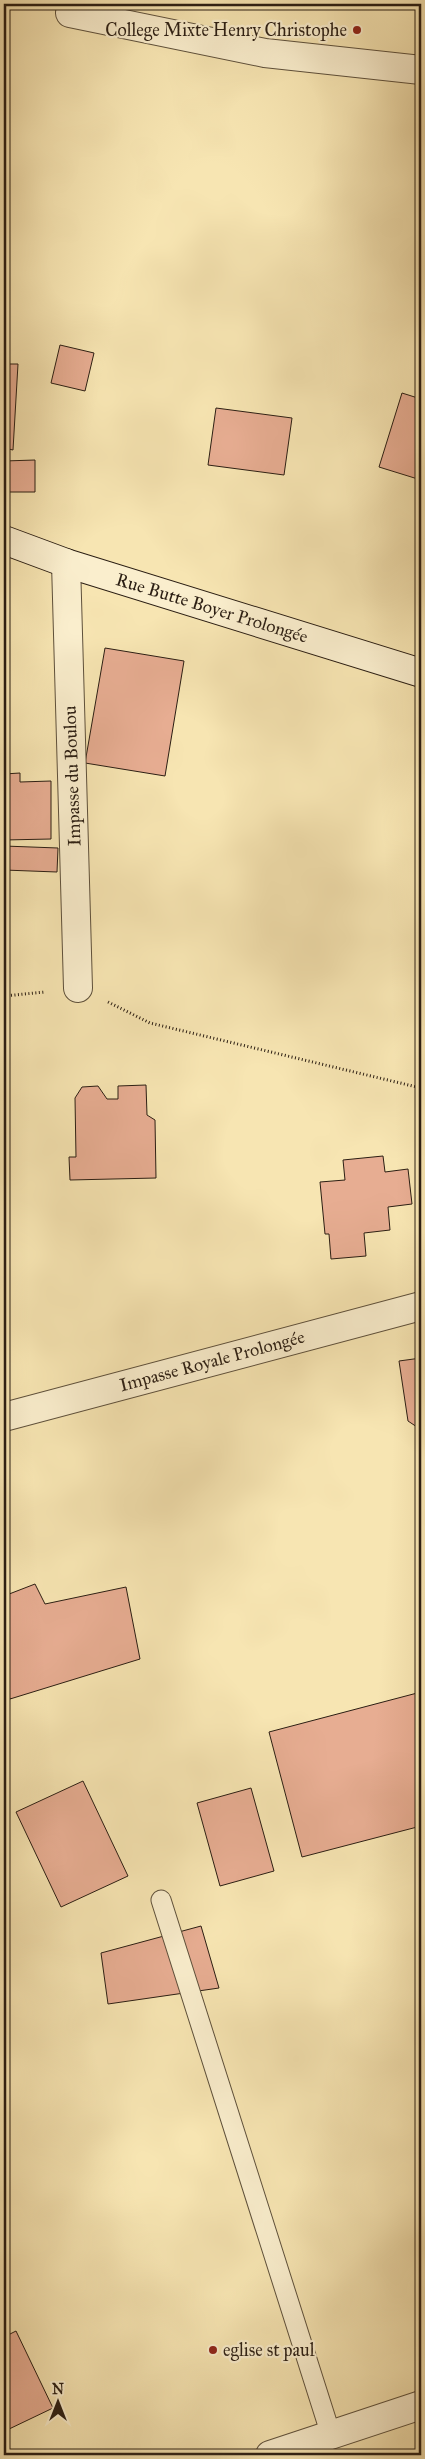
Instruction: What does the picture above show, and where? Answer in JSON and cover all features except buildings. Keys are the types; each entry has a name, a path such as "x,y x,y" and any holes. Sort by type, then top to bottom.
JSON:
{"street":[{"path":"70,13 264,52 421,70"},
{"name":"Rue Butte Boyer Prolongée","path":"4,540 66,563 421,673"},
{"name":"Impasse du Boulou","path":"66,563 78,988"},
{"name":"Impasse Royale Prolongée","path":"4,1417 421,1306"},
{"path":"270,2455 421,2405"}],"lane":[{"path":"161,1900 331,2435"}],"path":[{"path":"4,996 78,988 150,1023 421,1088"}],"place":[{"name":"College Mixte Henry Christophe","path":"357,30"},
{"name":"eglise st paul","path":"213,2350"}]}
